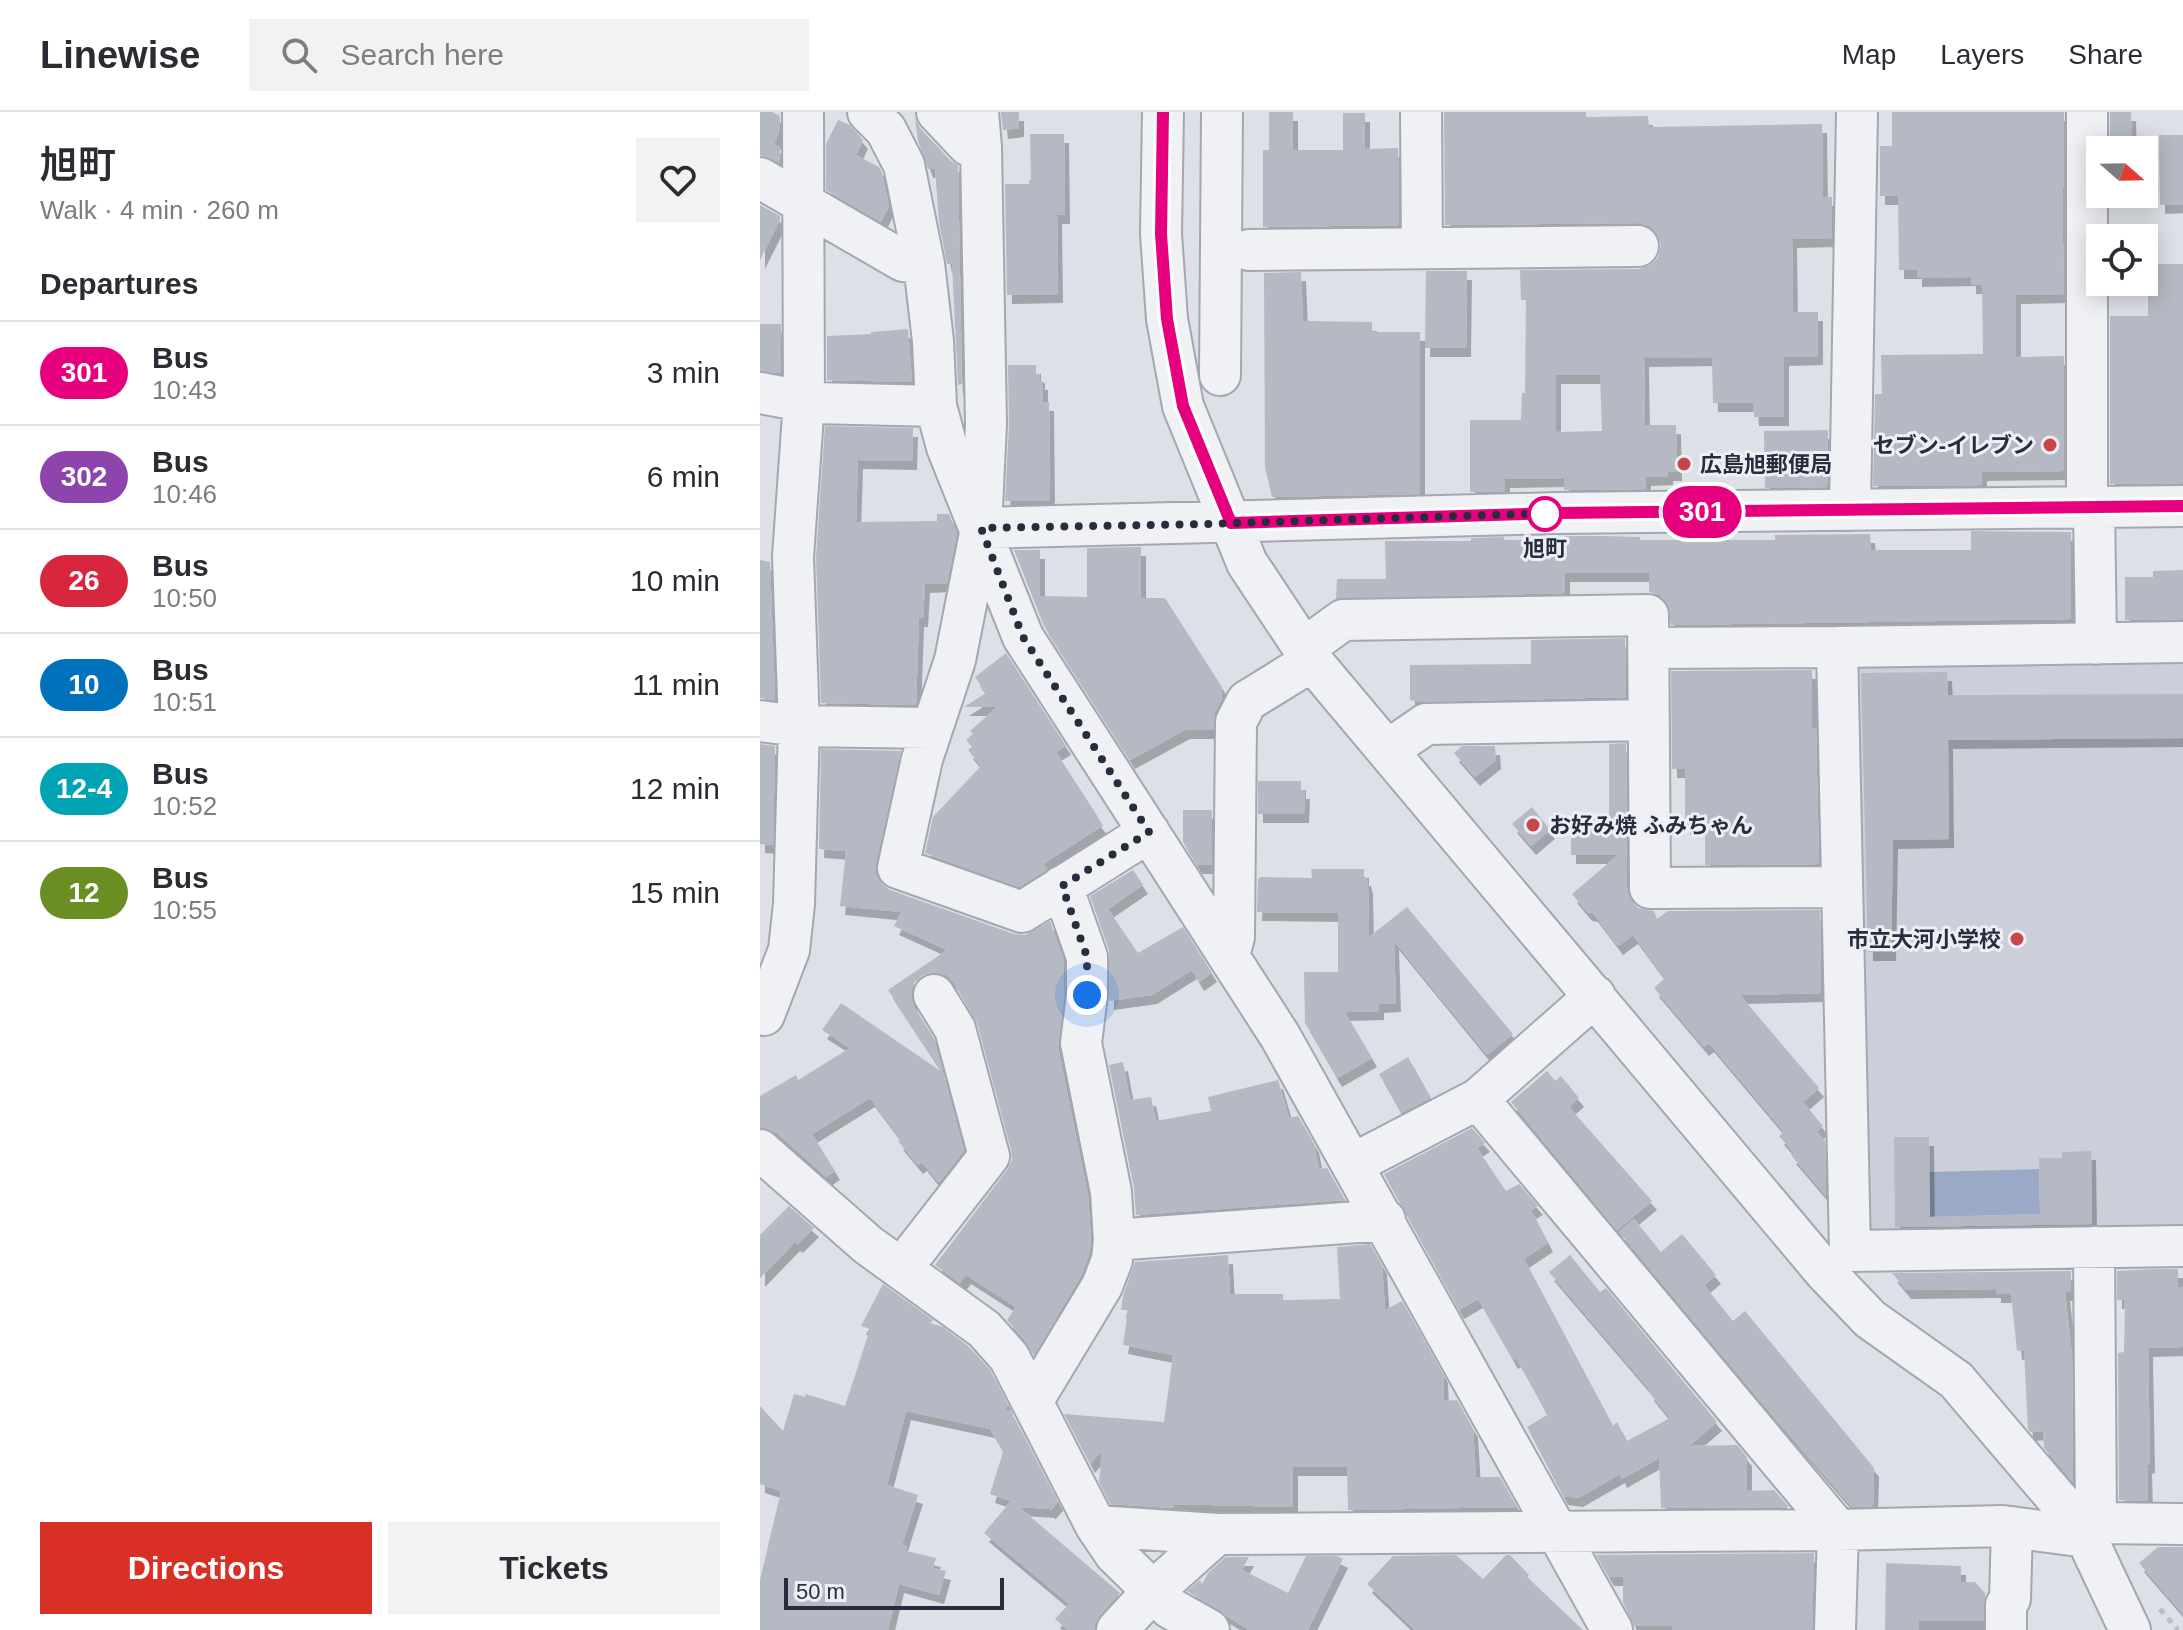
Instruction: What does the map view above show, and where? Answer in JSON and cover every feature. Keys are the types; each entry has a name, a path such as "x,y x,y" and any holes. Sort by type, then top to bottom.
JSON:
{"street":[{"path":"764,1015 789,950 792,920 779,723 804,401 803,112"},
{"path":"868,112 886,130 904,165 924,264 933,341 936,406 947,447 1023,637 1280,1036 1612,1630"},
{"path":"937,112 968,145 980,129"},
{"path":"1163,112 1161,234 1167,319 1183,406 1247,563 1307,655 1595,996 1837,1262 1870,1319 1956,1380 2065,1508 2091,1530"},
{"path":"1220,375 1222,112"},
{"path":"1421,112 1422,248"},
{"path":"1850,510 1857,112"},
{"path":"2087,112 2091,507 2096,644"},
{"path":"980,129 986,424 981,528 955,660 922,759 898,868 1022,912 1149,832"},
{"path":"760,178 903,261 924,264"},
{"path":"1249,250 1638,246"},
{"path":"760,393 804,401 936,406"},
{"path":"981,528 1558,513 2183,506"},
{"path":"1229,956 1234,937 1236,722 1247,701 1307,655 1343,620 1648,615 1650,888 1841,887"},
{"path":"1648,648 2183,642"},
{"path":"1837,647 1841,887 1837,1262"},
{"path":"1388,750 1426,724 1649,720"},
{"path":"779,723 932,728"},
{"path":"1032,1402 1102,1286 1112,1260 1114,1240 1111,1192 1081,1043 1087,995 1087,957 1062,886"},
{"path":"901,1269 989,1156 955,1029 934,995"},
{"path":"1353,1164 1478,1099 1595,996"},
{"path":"1478,1099 1822,1507 1838,1530 1835,1630"},
{"path":"760,1150 868,1245 984,1329 1009,1357 1096,1526 1115,1554 1170,1608 1209,1630"},
{"path":"1114,1240 1385,1220"},
{"path":"1837,1262 2094,1247 2183,1246"},
{"path":"2094,1247 2091,1530 2130,1630"},
{"path":"1096,1526 1217,1534 2012,1527 2091,1530 2183,1524"},
{"path":"2006,1630 2012,1527"},
{"path":"1117,1630 1152,1592 1217,1534"}],"shaded area":[{"name":"市立大河小学校","path":"2183,649 2183,1238 1877,1242 1856,1221 1846,657"}],"water":[{"path":"2039,1169 2040,1214 1930,1217 1928,1172"}],"building":[{"path":"760,112 780,116 780,130 774,144 780,147 780,163 760,155"},
{"path":"1001,112 1019,112 1019,128 1003,130"},
{"path":"1269,112 1293,112 1293,150 1343,150 1343,113 1365,113 1365,149 1398,148 1399,225 1263,227 1263,150 1269,150"},
{"path":"1444,112 1586,112 1586,117 1648,116 1649,127 1822,124 1823,197 1832,197 1832,238 1792,239 1793,312 1818,312 1818,356 1784,357 1784,417 1754,417 1753,403 1713,403 1712,357 1644,358 1645,425 1676,425 1677,472 1668,472 1668,476 1646,477 1646,489 1564,490 1564,478 1505,479 1505,491 1470,492 1470,420 1521,420 1522,393 1525,393 1526,300 1521,300 1520,270 1639,269 1658,258 1661,245 1650,226 1638,223 1445,225","holes":["1556,375 1600,375 1602,431 1556,432"]},
{"path":"1892,112 2064,112 2064,294 2016,295 2016,357 2064,356 2064,471 1982,472 1982,485 1873,486 1875,394 1882,394 1881,355 1983,354 1982,285 1971,285 1971,277 1917,278 1917,270 1899,270 1898,196 1880,196 1880,146 1892,146"},
{"path":"2110,112 2131,112 2132,136 2110,136"},
{"path":"915,118 920,128 958,165 962,384 958,385 952,264 947,264 939,222 935,169 928,169 918,141"},
{"path":"838,120 850,125 863,140 856,155 879,167 882,173 889,206 881,222 826,190 826,144"},
{"path":"1030,134 1064,134 1065,215 1057,215 1058,294 1007,295 1005,184 1029,184 1031,180"},
{"path":"2159,135 2183,135 2183,204 2160,205"},
{"path":"760,205 780,216 780,220 760,260"},
{"path":"2158,264 2183,264 2183,483 2110,484 2110,316 2148,316 2148,296 2158,296"},
{"path":"1426,271 1467,271 1466,348 1425,348"},
{"path":"1301,272 1303,321 1372,322 1372,332 1420,332 1420,494 1272,497 1265,467 1264,273"},
{"path":"760,324 781,324 781,373 760,371"},
{"path":"908,329 912,382 827,380 827,336"},
{"path":"1008,365 1036,365 1036,374 1040,374 1040,381 1043,381 1043,402 1049,402 1050,501 1005,501"},
{"path":"825,426 913,428 912,461 858,460 856,522 937,521 937,514 949,514 957,533 947,583 925,584 923,618 919,618 916,705 821,703 816,557"},
{"path":"1828,430 1827,487 1765,488 1764,431"},
{"path":"1971,531 2071,532 2071,619 1671,625 1667,603 1660,595 1649,592 1649,573 1565,573 1565,593 1336,599 1337,579 1386,579 1385,541 1471,541 1471,538 1504,537 1504,540 1565,539 1565,536 1640,537 1640,540 1775,540 1775,535 1870,534 1871,550 1971,550"},
{"path":"1141,547 1141,598 1165,598 1222,687 1213,730 1185,730 1130,760 1044,626 1014,550 1040,550 1040,596 1087,597 1087,548"},
{"path":"760,560 770,562 775,700 760,698"},
{"path":"2183,570 2183,619 2125,620 2125,577 2153,577 2153,571"},
{"path":"1625,638 1626,697 1410,700 1410,665 1531,664 1531,640"},
{"path":"1006,653 1066,746 1056,752 1102,826 1043,864 1048,869 1019,887 925,853 933,817 981,766 968,750 972,747 966,740 973,734 970,731 997,707 964,707 986,693 975,677"},
{"path":"1812,670 1819,864 1705,865 1705,826 1685,826 1685,769 1672,769 1671,671"},
{"path":"1947,672 1948,695 2183,694 2183,738 1948,740 1949,839 1893,840 1891,952 1868,952 1861,673"},
{"path":"1626,743 1627,888 1630,899 1638,908 1654,911 1657,919 1668,911 1820,910 1821,993 1740,995 1819,1088 1803,1102 1823,1126 1817,1132 1825,1141 1826,1196 1791,1155 1794,1153 1779,1136 1784,1132 1709,1043 1704,1047 1654,988 1665,978 1633,935 1618,946 1593,913 1587,912 1572,894 1618,855 1571,855 1571,819 1609,819 1609,744"},
{"path":"760,744 775,746 773,845 760,844"},
{"path":"1462,746 1495,746 1496,760 1475,777 1454,753"},
{"path":"821,749 901,751 876,863 876,875 882,884 890,890 1014,934 1025,935 1050,921 1064,961 1058,1047 1088,1195 1091,1240 1081,1276 1034,1355 1007,1320 1016,1307 966,1275 960,1283 935,1265 1012,1160 977,1023 946,975 934,972 923,975 914,983 911,995 914,1007 934,1038 964,1151 940,1181 922,1162 918,1165 870,1098 812,1134 835,1171 826,1177 777,1133 760,1128 760,1096 796,1075 798,1080 850,1048 822,1030 841,1003 942,1072 888,990 947,950 894,926 901,912 840,906 846,851 819,849"},
{"path":"1258,781 1301,781 1301,790 1305,790 1304,814 1258,814"},
{"name":"お好み焼 ふみちゃん","path":"1532,807 1550,830 1531,846 1512,824"},
{"path":"1183,810 1212,810 1212,865 1197,865 1183,842"},
{"path":"1311,869 1364,869 1368,886 1369,937 1407,907 1513,1034 1487,1055 1394,941 1396,1003 1379,1004 1379,1011 1345,1012 1372,1058 1337,1078 1305,1023 1304,972 1338,972 1338,913 1257,912 1258,879 1312,878"},
{"path":"1133,870 1143,885 1108,909 1138,953 1183,927 1212,973 1199,982 1192,970 1152,995 1109,1001 1109,950 1090,896"},
{"path":"1408,1057 1431,1098 1401,1113 1379,1074"},
{"path":"1123,1062 1130,1100 1151,1097 1156,1121 1211,1111 1208,1097 1278,1080 1289,1118 1298,1116 1314,1144 1319,1169 1327,1168 1345,1200 1136,1215 1134,1188 1109,1065"},
{"path":"1547,1071 1555,1081 1561,1076 1579,1098 1569,1107 1652,1201 1617,1230 1511,1102"},
{"path":"1472,1128 1485,1143 1477,1148 1506,1191 1519,1184 1538,1206 1531,1210 1548,1243 1524,1259 1613,1426 1617,1422 1627,1441 1670,1418 1650,1390 1549,1272 1570,1255 1600,1292 1606,1288 1717,1422 1689,1446 1737,1445 1747,1457 1747,1491 1774,1490 1789,1507 1661,1508 1659,1458 1622,1479 1620,1474 1578,1498 1563,1496 1527,1427 1547,1415 1516,1358 1513,1360 1478,1299 1459,1310 1384,1174"},
{"path":"1894,1137 1929,1137 1930,1217 2040,1214 2039,1158 2062,1158 2062,1152 2091,1151 2092,1224 1895,1227"},
{"path":"789,1206 814,1228 798,1244 795,1242 760,1278 760,1235"},
{"path":"1634,1219 1661,1252 1682,1234 1716,1275 1704,1285 1733,1321 1745,1311 1874,1468 1873,1506 1852,1507 1619,1232"},
{"path":"1370,1244 1382,1265 1385,1310 1402,1301 1443,1374 1444,1401 1457,1400 1473,1429 1476,1477 1500,1477 1517,1507 1348,1510 1347,1467 1293,1467 1293,1507 1172,1504 1174,1508 1110,1504 1099,1482 1102,1450 1090,1464 1064,1414 1164,1422 1173,1355 1123,1345 1128,1310 1121,1310 1123,1296 1135,1262 1228,1255 1230,1294 1283,1294 1283,1300 1340,1299 1337,1247"},
{"path":"2178,1269 2178,1287 2183,1287 2183,1347 2148,1348 2148,1501 2119,1500 2118,1353 2124,1352 2125,1300 2117,1300 2117,1271"},
{"path":"2071,1271 2071,1292 2065,1292 2072,1355 2073,1482 2044,1448 2043,1431 2030,1432 2028,1429 2024,1350 2017,1351 2011,1294 1996,1294 1996,1289 1906,1290 1892,1273"},
{"path":"883,1284 933,1320 930,1323 943,1327 968,1346 990,1370 1008,1405 1005,1410 1010,1410 1058,1502 1050,1511 1019,1507 1120,1593 1100,1615 1095,1630 1068,1630 1055,1619 1069,1604 984,1533 1011,1501 990,1494 1003,1452 990,1429 906,1411 887,1485 918,1495 902,1545 907,1546 906,1551 936,1558 933,1568 946,1571 939,1595 899,1584 888,1630 760,1630 760,1580 781,1491 760,1484 760,1406 783,1431 794,1394 805,1397 806,1394 845,1406 870,1329 861,1326"},
{"path":"2158,1547 2183,1547 2183,1614 2139,1563"},
{"path":"1814,1553 1812,1630 1672,1630 1672,1626 1634,1626 1623,1602 1623,1577 1609,1577 1596,1555"},
{"path":"1456,1555 1483,1579 1506,1555 1510,1555 1529,1575 1527,1577 1583,1630 1415,1630 1367,1584 1393,1556"},
{"path":"1306,1556 1337,1556 1343,1559 1308,1630 1249,1630 1187,1591 1200,1580 1202,1584 1208,1573 1226,1557 1249,1557 1242,1570 1288,1593"},
{"path":"1886,1563 1961,1566 1961,1582 1975,1582 1985,1593 1983,1621 1919,1621 1919,1630 1885,1630"}],"bus line":[{"name":"301","path":"1163,112 1161,234 1167,319 1183,406 1231,523 1558,513 2183,506"}],"place":[{"name":"セブン-イレブン","path":"2050,445"},
{"name":"広島旭郵便局","path":"1684,464"},
{"name":"旭町","path":"1545,514"},
{"name":"お好み焼 ふみちゃん","path":"1533,825"},
{"name":"市立大河小学校","path":"2017,939"}],"route":[{"path":"1087,995 1087,957 1062,886 1149,832 1023,637 981,528 1558,513 1545,514"}]}
